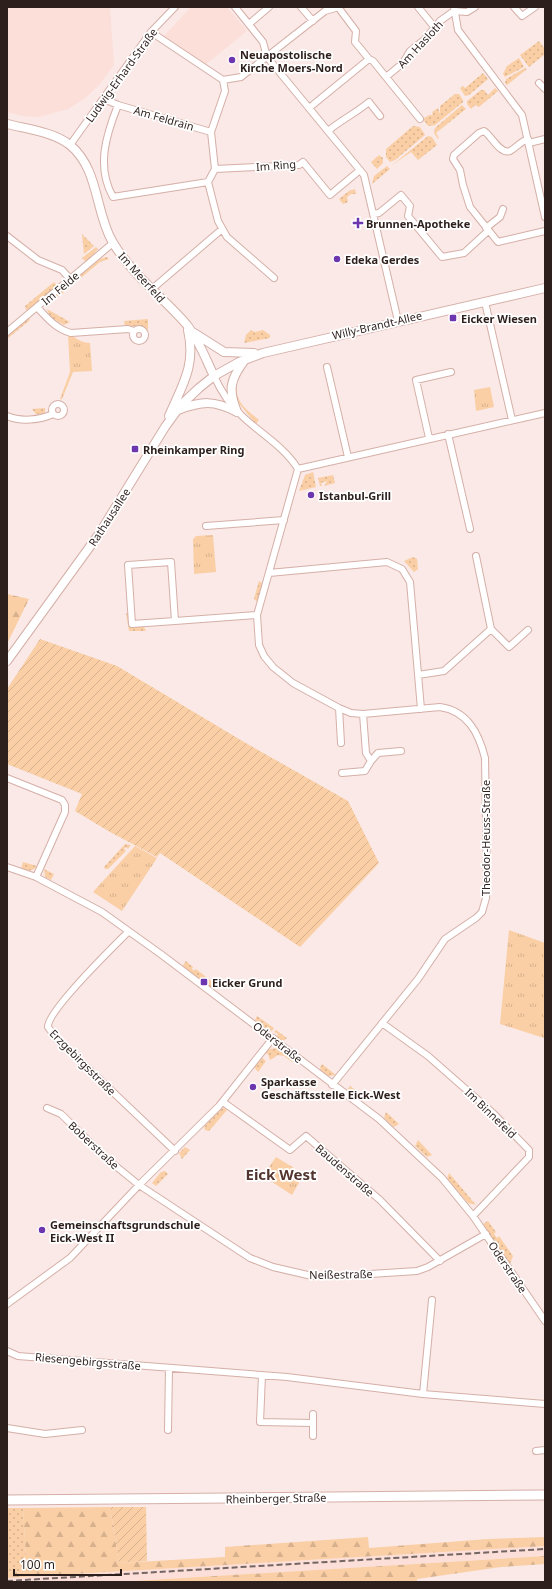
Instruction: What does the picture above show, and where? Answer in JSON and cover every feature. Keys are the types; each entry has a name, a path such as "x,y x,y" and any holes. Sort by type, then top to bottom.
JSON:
{"main road":[{"name":"Rheinberger Straße","path":"7,1500 545,1495"}],"street":[{"name":"Ludwig-Erhard-Straße","path":"70,145 151,32 175,7"},
{"path":"235,7 263,42 267,57 364,175 398,321"},
{"path":"249,24 269,7"},
{"path":"301,7 312,21"},
{"path":"151,32 223,80 241,77 325,11 338,7 356,31 355,42 386,76 420,119"},
{"path":"418,7 435,28"},
{"path":"475,7 467,12 454,9 458,30 519,109 524,120 545,217"},
{"path":"514,7 522,16 535,7"},
{"name":"Am Hasloth","path":"386,76 403,63 410,51 425,39 440,21 454,9"},
{"path":"309,108 369,59"},
{"path":"223,80 225,91 211,132 215,169 208,182 221,230 274,278"},
{"path":"539,83 545,89"},
{"name":"Am Feldrain","path":"104,99 118,105 211,132"},
{"path":"328,131 346,116 356,112 369,102 380,116"},
{"path":"118,105 106,136 104,162 106,181 113,197 208,182"},
{"name":"Im Meerfeld","path":"7,124 49,135 70,145 80,155 90,172 105,226 113,243 127,262 189,328 214,376"},
{"path":"545,139 520,142 511,150 506,152 502,150 484,131 479,133 454,155 453,159 460,170 462,185 470,207 498,242 545,231"},
{"name":"Im Ring","path":"215,169 299,165 303,162 330,195 360,170"},
{"path":"374,214 379,213 401,195 410,206 408,216 442,257 464,253 500,217 503,209"},
{"path":"152,289 221,230"},
{"path":"7,236 38,260 62,270 70,279"},
{"name":"Im Felde","path":"7,332 113,243"},
{"name":"Willy-Brandt-Allee","path":"214,376 263,352 545,288"},
{"path":"485,302 512,420"},
{"path":"37,307 50,322 63,331 71,333 128,329 134,331"},
{"path":"189,328 224,352 240,354 263,352"},
{"path":"164,428 189,369 189,328"},
{"path":"237,412 233,400 231,384 234,374 244,360"},
{"path":"327,367 348,457"},
{"path":"429,438 416,380 451,372"},
{"path":"214,376 224,397 237,412 292,459 298,469 429,438 545,413"},
{"name":"Rathausallee","path":"7,661 99,534 164,428 178,410 199,388 214,376"},
{"path":"178,410 208,402 217,403 237,412"},
{"path":"7,416 12,418 41,419 53,414"},
{"path":"448,434 470,529"},
{"name":"Theodor-Heuss-Straße","path":"298,469 257,615 259,645 264,656 293,683 351,713 363,714 440,707 452,709 467,721 475,730 480,741 484,758 486,898 482,912 476,918 445,939 418,979 332,1085"},
{"path":"206,526 284,520"},
{"path":"476,556 491,629 509,647 528,630"},
{"path":"175,621 171,562 128,565 132,624 175,621 257,615"},
{"path":"269,573 387,562 402,569 410,582 421,709"},
{"path":"418,675 444,671 491,629"},
{"path":"339,708 341,743"},
{"path":"363,714 366,754 371,761"},
{"path":"342,773 365,771 378,753 401,750"},
{"path":"7,778 62,800 65,805 65,812 36,878"},
{"name":"Oderstraße","path":"7,867 36,878 102,912 162,955 273,1038 332,1085 379,1119 442,1178 486,1234 545,1321"},
{"name":"Erzgebirgsstraße","path":"128,932 80,981 51,1016 48,1027 56,1038 175,1151"},
{"name":"Im Binnefeld","path":"382,1023 428,1056 494,1114 528,1150 529,1158 473,1216"},
{"path":"7,1304 70,1258 139,1185 223,1102 273,1038"},
{"name":"Baudenstraße","path":"223,1102 290,1150 306,1136 380,1200 440,1261"},
{"name":"Boberstraße","path":"47,1108 61,1114 107,1159 139,1185"},
{"name":"Neißestraße","path":"139,1185 250,1258 273,1267 312,1276 342,1276 417,1271 440,1261 486,1234"},
{"path":"423,1394 432,1300"},
{"name":"Riesengebirgsstraße","path":"7,1351 18,1356 262,1375 423,1394 545,1404"},
{"path":"168,1430 169,1368"},
{"path":"262,1375 260,1422 313,1423"},
{"path":"313,1414 313,1436"},
{"path":"7,1428 45,1434 82,1430"},
{"path":"536,1451 545,1450"}],"shaded area":[{"path":"7,7 110,7 114,65 99,85 84,99 68,109 39,117 22,116 7,112"},
{"path":"191,7 227,7 247,31 205,65 163,37"},
{"path":"545,1546 545,1556 118,1582 7,1582 7,1578"}],"green space":[{"path":"539,41 545,49 545,54 529,67 520,55"},
{"path":"519,58 524,67 505,77 503,74 507,66"},
{"path":"525,68 527,69 507,85 505,83 506,79"},
{"path":"483,73 488,79 469,95 465,96 460,88 463,86 465,88"},
{"path":"495,88 498,91 479,107 475,105 471,109 467,104 467,101 481,90 484,90 488,95"},
{"path":"455,94 459,94 463,102 435,125 428,126 423,119 429,115 433,115 432,112 438,108 440,114 440,106"},
{"path":"462,105 466,109 436,133 439,138 438,139 434,133 435,128"},
{"path":"413,126 420,127 425,135 395,160 390,162 386,157 386,149"},
{"path":"428,136 432,137 437,145 418,160 411,152 391,166"},
{"path":"379,155 383,158 383,163 377,169 371,162"},
{"path":"387,166 390,169 372,184 374,176"},
{"path":"355,189 356,194 351,194 347,197 348,202 343,204 339,199 349,191"},
{"path":"82,234 94,246 84,254"},
{"path":"96,247 98,249 86,262 82,258"},
{"path":"107,257 109,259 100,262 53,301 51,300 100,259"},
{"path":"54,282 57,286 28,310 26,310 25,306"},
{"path":"47,309 70,322 64,325 51,317"},
{"path":"29,318 30,320 7,339 7,336"},
{"path":"148,319 148,330 142,326 125,326 124,321"},
{"path":"251,330 255,332 263,330 270,335 270,338 244,343 246,335"},
{"path":"68,335 90,343 92,371 73,372 62,399 60,399 70,372"},
{"path":"234,384 237,386 240,402 259,420 256,424 236,400"},
{"path":"490,387 494,407 476,411 474,390"},
{"path":"45,408 45,414 36,414 32,409"},
{"path":"313,472 316,487 299,491 305,475"},
{"path":"333,475 335,483 324,486 327,481 321,483 322,486 320,486 318,478"},
{"path":"213,535 216,572 194,574 193,539 196,536"},
{"path":"413,557 417,559 418,569 414,572 404,561"},
{"path":"259,581 264,585 259,603 254,599"},
{"path":"7,594 29,599 7,644"},
{"path":"126,613 131,615 134,622 143,625 146,631 129,631"},
{"path":"40,639 117,666 244,742 348,801 379,863 300,947 160,853 157,857 75,811 82,794 7,764 7,689"},
{"path":"125,844 131,845 128,849 126,847 124,849 126,851 108,869 105,869 104,867"},
{"path":"135,846 157,858 122,911 93,892"},
{"path":"23,862 37,866 32,870 23,870 21,869"},
{"path":"44,869 54,874 51,880 45,877"},
{"path":"509,930 545,943 544,1038 500,1024"},
{"path":"186,961 193,967 192,969 194,971 196,969 218,986 213,990 184,968 183,965"},
{"path":"257,1016 274,1028 272,1031 267,1028 265,1029 255,1020"},
{"path":"276,1030 287,1038 282,1042 276,1037 278,1034 274,1032"},
{"path":"277,1048 293,1060 292,1062 284,1056 278,1055 270,1060 268,1054 264,1053 270,1049"},
{"path":"261,1057 266,1061 258,1072 254,1067"},
{"path":"322,1064 336,1075 328,1076 321,1071 320,1068"},
{"path":"350,1086 366,1097 364,1100 361,1101 347,1090"},
{"path":"224,1108 227,1110 209,1131 205,1130 204,1127 220,1109"},
{"path":"386,1112 399,1124 394,1127 384,1118"},
{"path":"418,1140 432,1155 427,1157 415,1146"},
{"path":"185,1147 190,1150 182,1159 179,1153"},
{"path":"276,1157 294,1168 299,1183 292,1195 263,1176"},
{"path":"165,1171 168,1174 156,1186 152,1183 161,1172"},
{"path":"449,1173 476,1205 468,1203 447,1179"},
{"path":"488,1221 496,1232 494,1234 497,1238 499,1236 513,1256 510,1264 483,1224"},
{"path":"110,1507 119,1563 225,1557 225,1547 368,1537 369,1548 488,1539 545,1537 545,1546 7,1578 7,1573 27,1572 23,1508"},
{"path":"110,1507 146,1507 147,1561 119,1563"},
{"path":"7,1508 23,1508 27,1572 7,1573"},
{"path":"545,1556 545,1564 501,1567 417,1579 417,1582 118,1582"}],"railway":[{"path":"7,1581 545,1549"}],"place":[{"name":"Neuapostolische Kirche Moers-Nord","path":"232,60"},
{"name":"Brunnen-Apotheke","path":"358,223"},
{"name":"Edeka Gerdes","path":"337,259"},
{"name":"Eicker Wiesen","path":"453,318"},
{"name":"Rheinkamper Ring","path":"135,449"},
{"name":"Istanbul-Grill","path":"311,495"},
{"name":"Eicker Grund","path":"204,982"},
{"name":"Sparkasse Geschäftsstelle Eick-West","path":"253,1087"},
{"name":"Gemeinschaftsgrundschule Eick-West II","path":"42,1230"}],"district":[{"name":"Eick West","path":"281,1174"}]}
